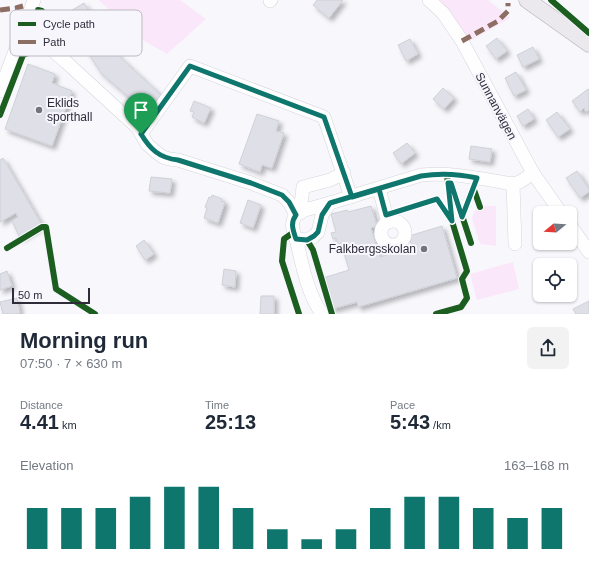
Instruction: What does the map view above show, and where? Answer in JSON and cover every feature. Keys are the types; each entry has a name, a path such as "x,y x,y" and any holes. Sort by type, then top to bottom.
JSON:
{"main road":[{"path":"530,1 589,44"}],"street":[{"path":"30,10 34,0"},
{"name":"Sunnanvägen","path":"429,0 443,14 462,41 533,173 556,206"},
{"path":"0,91 13,56"},
{"path":"59,56 138,128 147,144 163,157 178,160 251,183 282,195 298,214"},
{"path":"141,134 190,66 324,117 352,197"},
{"path":"298,214 303,186 330,180 344,173"},
{"path":"322,314 317,307 308,285 292,225 293,220 298,214 305,210 431,174 466,176 513,184 520,182 533,173"},
{"path":"513,184 516,244"},
{"path":"379,189 388,222"},
{"path":"296,239 307,240 318,232 322,215 330,203"},
{"path":"577,235 589,252"}],"shaded area":[{"path":"99,0 180,0 206,19 167,54 142,40 142,10 109,10"},
{"path":"440,0 488,0 510,18 468,42"},
{"path":"482,206 496,206 496,246 480,244 472,218 478,208"},
{"path":"513,262 519,289 477,300 470,274"}],"building":[{"path":"317,0 343,0 329,18 313,5"},
{"path":"84,3 89,10 72,10"},
{"path":"497,38 507,51 496,59 486,46"},
{"path":"410,39 418,54 406,61 398,45"},
{"path":"533,47 539,59 523,67 517,55"},
{"path":"90,56 119,56 161,95 146,112 101,73"},
{"name":"Eklids sporthall","path":"28,64 55,74 52,83 72,91 52,146 5,129"},
{"path":"516,72 526,90 514,96 505,78"},
{"path":"443,88 454,98 444,109 433,99"},
{"path":"588,89 589,110 586,112 584,108 580,112 572,101"},
{"path":"194,101 211,108 204,123 192,117 194,112 190,111"},
{"path":"528,109 534,119 523,126 517,116"},
{"path":"557,112 570,129 558,137 546,120"},
{"path":"257,114 279,121 276,131 284,133 272,168 262,165 260,172 239,164"},
{"path":"407,143 415,153 401,164 393,153"},
{"path":"471,146 492,149 490,162 469,159"},
{"path":"3,158 42,225 20,238 12,221 18,217 16,213 0,222 0,160"},
{"path":"577,171 589,189 589,192 580,198 566,178"},
{"path":"151,177 172,179 170,193 149,191"},
{"path":"212,195 222,199 221,201 225,202 218,223 204,218 207,208 205,207 209,197 211,198"},
{"path":"248,200 261,205 253,228 240,223"},
{"path":"371,206 377,226 371,228 380,257 412,247 409,236 442,226 457,278 358,307 357,302 332,309 323,278 349,270 341,243 338,244 336,238 333,239 331,233 336,232 331,214 347,210 348,212"},
{"path":"144,240 154,254 145,260 136,246"},
{"path":"224,269 236,271 235,287 222,285"},
{"path":"7,271 12,286 0,290 0,274"},
{"path":"261,296 274,296 274,314 260,314"},
{"path":"17,298 20,313 3,314 0,302"},
{"path":"589,301 589,314 576,314 573,309"}],"marked path":[{"path":"462,41 498,21 508,11 508,3"},
{"path":"0,10 23,6"}],"cycle path":[{"path":"551,0 589,33"},
{"path":"0,115 23,56"},
{"path":"436,314 461,307 467,298 462,279 467,271 452,221 447,175"},
{"path":"462,217 473,187 480,207"},
{"path":"453,188 471,243"},
{"path":"386,215 437,199 450,219"},
{"path":"7,248 42,227 46,227 56,289 95,314"},
{"path":"294,232 284,239 282,261 299,314"},
{"path":"307,240 313,250 332,314"}],"place":[{"name":"Eklids sporthall","path":"39,110"},
{"name":"Falkbergsskolan","path":"424,249"}],"route":[{"path":"141,134 147,144 163,157 178,160 251,183 282,195 289,202 296,215 292,225 296,239 307,240 318,232 322,215 330,203 352,197 421,176 431,174 477,178 465,213 462,217 451,183 448,183 452,221 437,199 386,215 379,189 352,197 324,117 190,66 141,134"}]}
